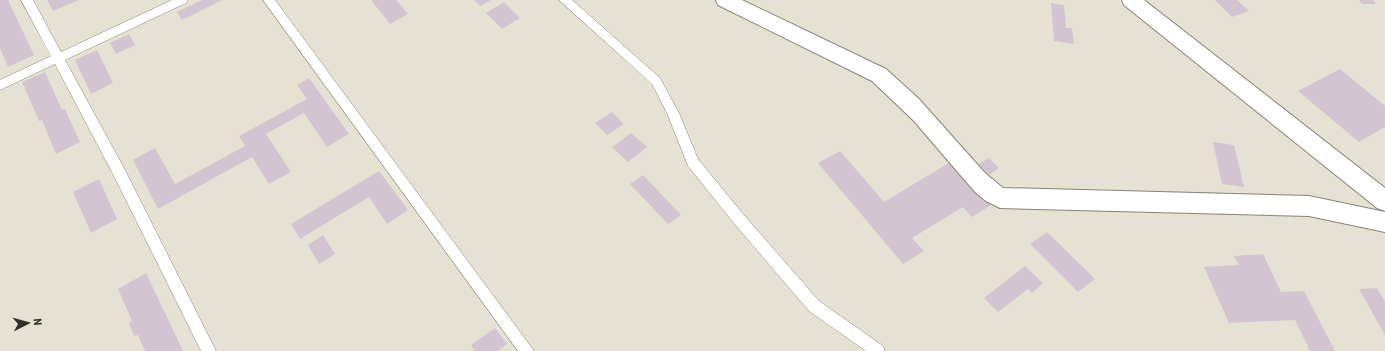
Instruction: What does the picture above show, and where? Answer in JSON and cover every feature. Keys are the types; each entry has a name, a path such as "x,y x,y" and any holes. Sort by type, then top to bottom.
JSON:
{"street":[{"path":"725,0 879,75 900,90 979,181 994,195 1000,198 1309,206 1385,222"},
{"path":"1131,0 1385,201"}],"lane":[{"path":"27,0 120,174 208,351"},
{"path":"0,85 182,0"},
{"path":"269,0 527,351"},
{"path":"565,0 656,81 673,113 693,162 738,218 814,306 878,351"}],"building":[{"path":"0,0 8,0 34,55 8,67 0,48"},
{"path":"47,0 79,0 53,11"},
{"path":"202,0 222,0 182,20 177,12"},
{"path":"371,0 396,0 408,14 390,24"},
{"path":"474,0 491,0 480,6"},
{"path":"1215,0 1237,0 1249,11 1232,17"},
{"path":"1359,0 1373,0 1376,4 1362,4"},
{"path":"504,2 520,18 502,29 486,13"},
{"path":"1051,3 1064,5 1066,28 1072,28 1074,44 1054,41"},
{"path":"129,34 135,45 116,54 110,43"},
{"path":"97,50 113,83 91,94 75,60"},
{"path":"1340,69 1385,106 1385,127 1359,142 1298,91"},
{"path":"45,72 62,110 65,109 80,142 56,154 42,120 39,121 22,82"},
{"path":"309,78 349,134 327,147 304,113 266,134 291,172 269,184 252,157 158,209 133,160 155,148 175,184 245,146 239,136 307,99 297,85"},
{"path":"612,112 624,124 607,135 595,123"},
{"path":"631,133 647,147 628,162 612,147"},
{"path":"1213,142 1234,145 1244,187 1222,184"},
{"path":"840,151 884,202 952,161 993,204 972,217 963,207 912,238 924,251 903,264 818,163"},
{"path":"989,158 999,168 989,175 979,164"},
{"path":"379,171 408,210 387,224 369,197 300,239 291,224"},
{"path":"643,175 681,215 668,224 630,184"},
{"path":"99,179 117,219 91,233 73,192"},
{"path":"1047,232 1095,279 1078,292 1030,244"},
{"path":"323,235 335,254 319,264 308,245"},
{"path":"1263,254 1281,292 1304,291 1335,351 1310,351 1295,320 1229,323 1204,267 1239,265 1234,256"},
{"path":"1025,266 1043,283 1032,293 1028,289 998,312 984,298"},
{"path":"146,273 183,351 145,351 138,335 134,336 129,323 132,321 118,289"},
{"path":"1377,288 1385,302 1385,335 1359,289"},
{"path":"495,328 507,344 498,351 475,351 471,345"}]}
